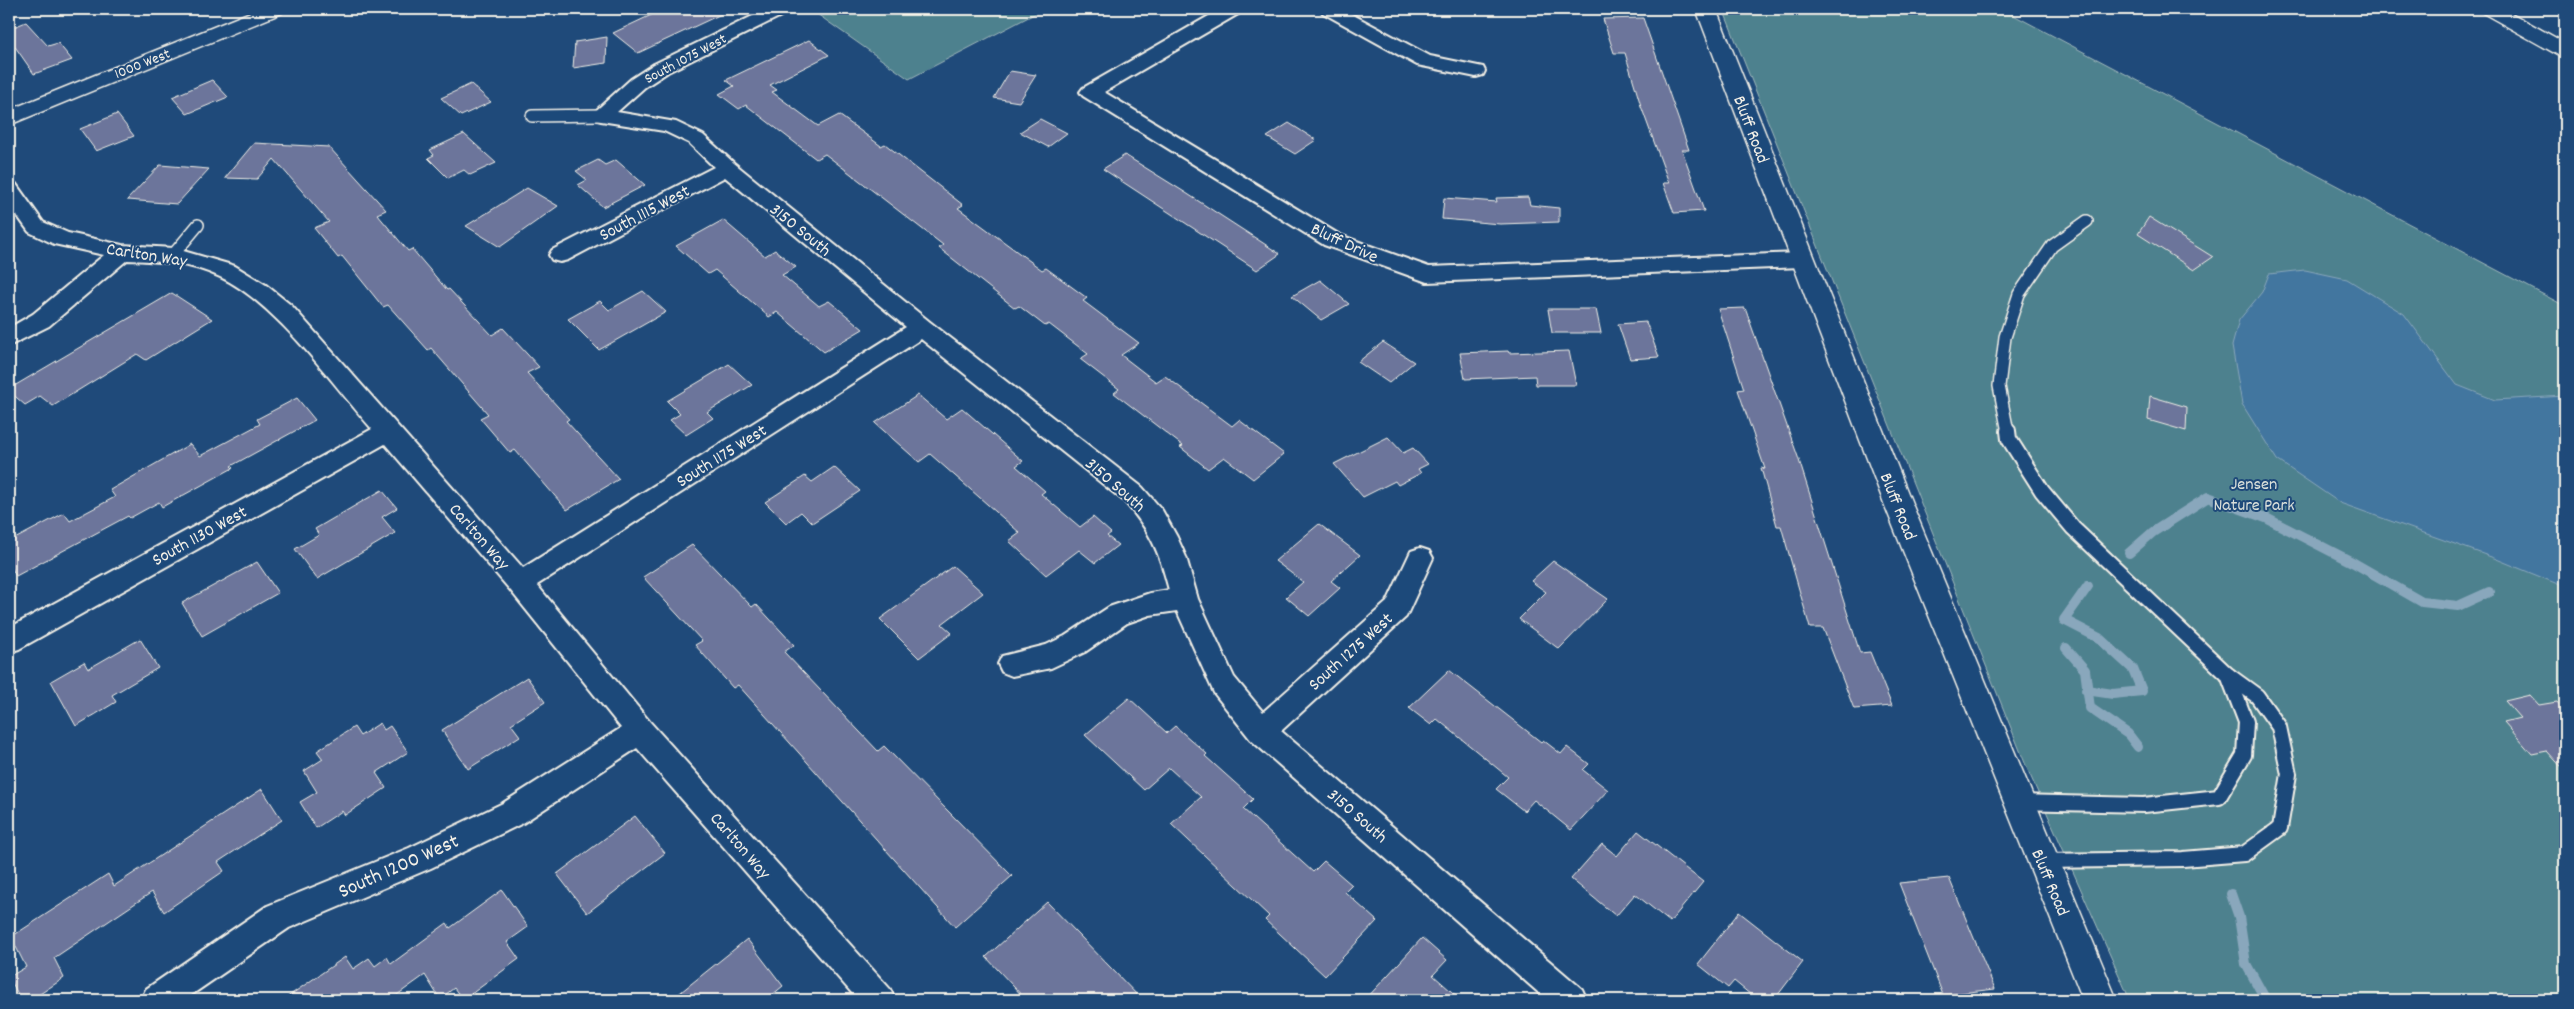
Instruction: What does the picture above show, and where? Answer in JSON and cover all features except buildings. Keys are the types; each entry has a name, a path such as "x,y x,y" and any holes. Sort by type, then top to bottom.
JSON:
{"main road":[{"name":"1000 West","path":"9,118 275,9"},
{"name":"Bluff Road","path":"1706,9 1801,260 2017,802 2100,1000"},
{"path":"2490,9 2565,50"}],"street":[{"name":"Bluff Drive","path":"1234,9 1090,92 1332,240 1427,274 1801,260"},
{"path":"1329,9 1424,62 1476,71"},
{"name":"South 1075 West","path":"601,115 638,83 661,68 775,12"},
{"name":"3150 South","path":"601,115 669,126 696,139 726,168 922,328 1133,494 1153,517 1164,537 1173,557 1185,599 1224,685 1261,731 1572,1000"},
{"name":"South 1115 West","path":"560,255 726,168"},
{"name":"Carlton Way","path":"9,189 36,228 62,239 122,252 173,255 227,271 258,290 284,312 520,582 640,731 878,1000"},
{"path":"9,338 41,320 122,252"},
{"name":"South 1175 West","path":"520,582 922,328"},
{"name":"South 1130 West","path":"9,641 389,431"},
{"name":"South 1275 West","path":"1261,731 1397,609 1420,558"},
{"path":"1012,664 1051,656 1075,644 1118,614 1150,604 1185,599"},
{"name":"South 1200 West","path":"157,1000 278,918 420,858 513,813 640,731"}],"lane":[{"path":"532,116 601,115"},
{"path":"2042,861 2183,859 2244,854 2280,828 2289,774 2279,727 2257,696 2228,675 2073,528 2042,491 2009,439 1999,386 2006,337 2019,294 2052,246 2086,221"},
{"path":"173,255 198,225"},
{"path":"2017,802 2150,806 2219,797 2244,755 2246,722 2228,675"}],"green space":[{"path":"810,9 1044,9 909,79"},
{"name":"Jensen Nature Park","path":"1723,9 2002,9 2565,306 2565,1000 2130,1000 2027,768"}],"water":[{"path":"2305,270 2347,279 2404,314 2457,385 2495,400 2565,396 2565,587 2494,558 2340,503 2277,460 2242,404 2232,346 2239,320 2262,292 2269,274"}],"waterway":[{"path":"2129,553 2153,532 2208,497 2266,518 2354,563 2422,602 2458,606 2489,592"},
{"path":"2088,586 2064,620 2099,638 2133,669 2142,691 2113,694 2088,690"},
{"path":"2066,648 2085,670 2088,690"},
{"path":"2088,690 2090,708 2128,734 2138,747"},
{"path":"2231,894 2239,917 2246,964 2266,1000"}]}
